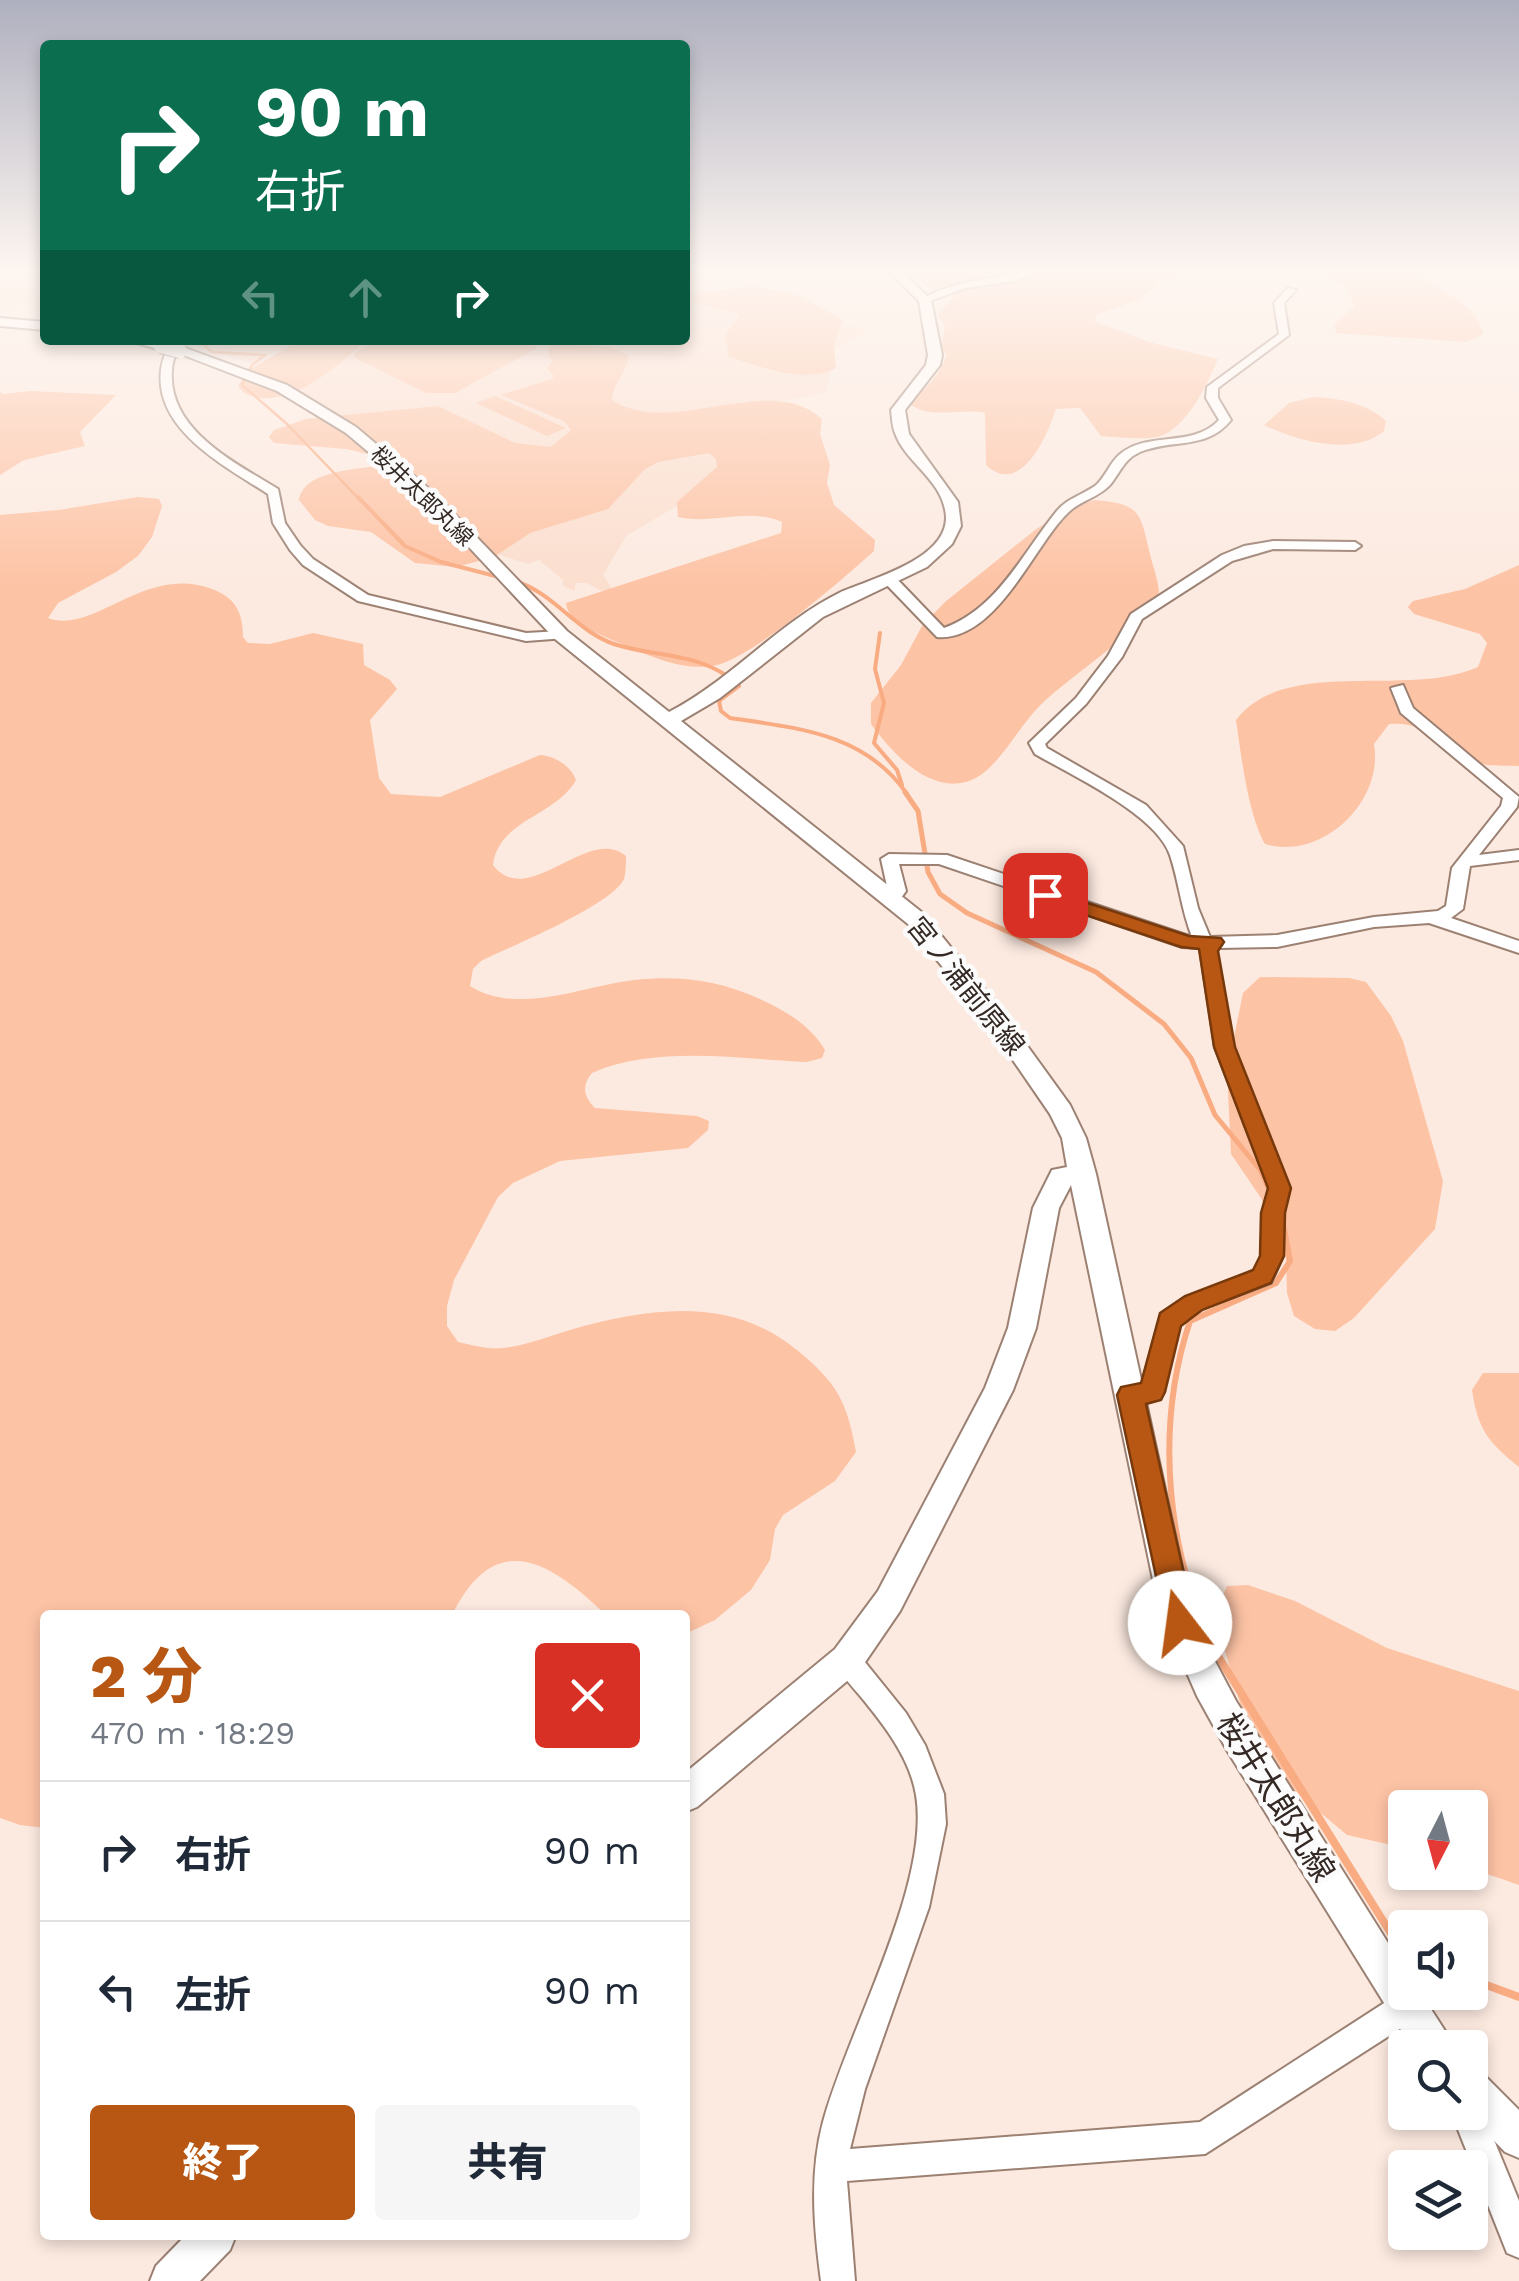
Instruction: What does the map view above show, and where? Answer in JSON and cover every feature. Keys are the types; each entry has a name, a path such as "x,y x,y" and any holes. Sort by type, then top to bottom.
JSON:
{"main road":[{"name":"桜井太郎丸線","path":"253,375 310,402 375,449 429,496 560,635 668,720"},
{"path":"668,720 841,598 922,562 940,547 952,530 949,500 902,434 898,422 898,410 925,375"},
{"name":"宮ノ浦前原線","path":"668,720 916,918 994,1016 1060,1111 1074,1138 1082,1174"},
{"path":"690,1791 847,1660 889,1601 999,1390 1022,1328 1046,1208 1061,1177 1082,1174"},
{"name":"桜井太郎丸線","path":"1082,1174 1172,1594 1191,1654 1222,1712 1388,1978"},
{"name":"桜井太郎丸線","path":"1408,2010 1423,2030"},
{"path":"1488,2107 1519,2138"},
{"path":"171,2281 210,2240"}],"street":[{"path":"167,375 175,414 194,438 274,492 279,523 308,562 363,598 526,636 560,635"},
{"path":"888,579 942,634 959,628 1022,569 1061,512 1105,483 1128,454 1148,446 1203,438 1222,426 1225,420 1212,398 1212,387 1228,375"},
{"path":"1130,1395 1152,1392 1169,1320 1194,1303 1262,1276 1272,1256 1273,1213 1279,1188 1224,1047 1208,941 1189,908 1177,850 1140,808 1040,751 1037,744 1081,702 1115,657 1136,617 1227,558 1260,547 1355,546"},
{"path":"892,898 897,891 888,859 920,858 941,859 1188,942 1277,942 1374,922 1433,918 1454,908 1460,868 1509,807 1512,797 1406,710 1398,688"},
{"path":"1465,862 1519,855"},
{"path":"1433,918 1519,947"},
{"path":"838,2281 830,2232 839,2123 930,1852 932,1798 909,1736 847,1660"},
{"path":"833,2166 1204,2138 1401,2010"},
{"path":"1473,2130 1519,2242"}],"shaded area":[{"path":"245,375 322,375 275,397 259,398 238,386"},
{"path":"286,375 830,375 825,393 774,402 743,401 704,413 754,437 692,497 626,536 603,575 620,601 587,583 575,583 575,591 563,586 563,580 539,560 528,564 490,552 363,433 286,383"},
{"path":"390,375 487,375 455,393 426,393"},
{"path":"621,375 612,400 636,410 662,413 775,401 800,406 822,419 820,434 830,465 827,483 834,505 875,540 874,551 797,616 733,659 703,667 676,664 584,626 572,617 566,603 781,533 782,522 757,516 678,517 677,502 717,467 716,459 709,453 658,462 644,470 608,509 530,533 494,557 456,567 415,563 371,532 328,526 315,520 299,500 303,490 321,477 383,465 390,459 346,449 274,443 269,437 274,430 306,419 438,406 515,443 551,447 571,430 564,421 501,395 554,376"},
{"path":"936,375 1210,375 1186,416 1157,437 1101,436 1080,408 1056,409 1031,459 1011,474 999,473 986,465 985,413 926,411 909,403"},
{"path":"0,390 2,394 31,391 116,395 80,432 85,446 24,460 0,475"},
{"path":"495,396 566,428 547,436 476,403"},
{"path":"1313,397 1342,400 1370,410 1386,421 1384,431 1372,439 1341,445 1308,441 1264,425 1289,403"},
{"path":"138,497 159,499 162,506 152,537 138,556 58,603 48,618 66,621 84,617 164,585 187,584 227,597 237,607 243,637 248,643 270,644 313,633 363,644 364,665 390,680 397,689 370,720 379,778 391,794 440,797 540,755 551,757 570,770 576,780 567,792 505,838 493,865 507,877 523,879 594,850 611,849 626,856 624,879 615,890 580,913 481,961 473,969 470,986 488,995 529,999 634,980 698,980 729,987 779,1008 819,1041 825,1050 822,1058 807,1062 670,1056 617,1064 592,1073 585,1091 595,1108 697,1116 709,1121 708,1130 688,1148 560,1161 513,1183 498,1197 454,1280 447,1306 447,1326 458,1342 492,1348 511,1347 599,1322 658,1312 688,1311 744,1321 771,1332 797,1350 831,1383 849,1419 856,1452 835,1481 783,1515 775,1529 770,1560 751,1590 715,1620 690,1632 690,1610 600,1610 565,1580 525,1562 506,1562 487,1570 469,1587 455,1610 40,1610 40,1827 0,1818 0,515"},
{"path":"1095,500 1122,504 1136,513 1144,528 1159,601 1120,640 1041,705 978,777 961,783 943,783 911,767 871,724 871,703 901,665 922,626 945,602 1035,530 1067,509"},
{"path":"1519,565 1519,766 1478,763 1426,731 1389,724 1374,744 1375,766 1369,786 1345,822 1307,844 1265,844 1250,801 1236,720 1258,700 1285,689 1316,683 1417,680 1478,667 1487,643 1480,634 1414,614 1408,607 1413,601 1465,589"},
{"path":"1260,977 1349,978 1366,982 1391,1016 1403,1041 1443,1181 1435,1229 1354,1318 1335,1331 1315,1329 1294,1316 1287,1293 1286,1258 1261,1198 1231,1154 1227,1071 1243,993"},
{"path":"1483,1373 1519,1373 1519,1467 1499,1450 1481,1425 1472,1390"},
{"path":"1248,1585 1295,1601 1387,1648 1519,1691 1519,1885 1488,1874 1488,1790 1388,1790 1388,1844 1347,1835 1285,1783 1245,1721 1222,1640 1219,1605 1227,1586"}],"waterway":[{"path":"247,375 242,385 287,424 360,500"},
{"path":"358,497 405,546 441,562 499,577"},
{"path":"515,581 542,594 600,638 700,663 727,676"},
{"path":"880,633 875,669 884,703 874,743 897,770 902,785"},
{"path":"736,683 739,686 719,701 721,711 730,718 804,730 850,746 871,758 907,794"},
{"path":"905,792 918,811 928,872 940,894 967,913 1096,972 1164,1024 1191,1058 1215,1115 1262,1172"},
{"path":"1262,1172 1270,1191"},
{"path":"1218,1656 1187,1578 1177,1535 1169,1448 1172,1405 1190,1321 1276,1283 1290,1261 1282,1219"},
{"path":"1218,1656 1388,1929"},
{"path":"1488,1986 1519,1997"}],"route":[{"path":"1045,895 1152,932 1188,942 1214,942 1208,951 1224,1047 1279,1188 1273,1213 1272,1256 1262,1276 1194,1303 1169,1320 1152,1392 1130,1395 1180,1623"}]}
